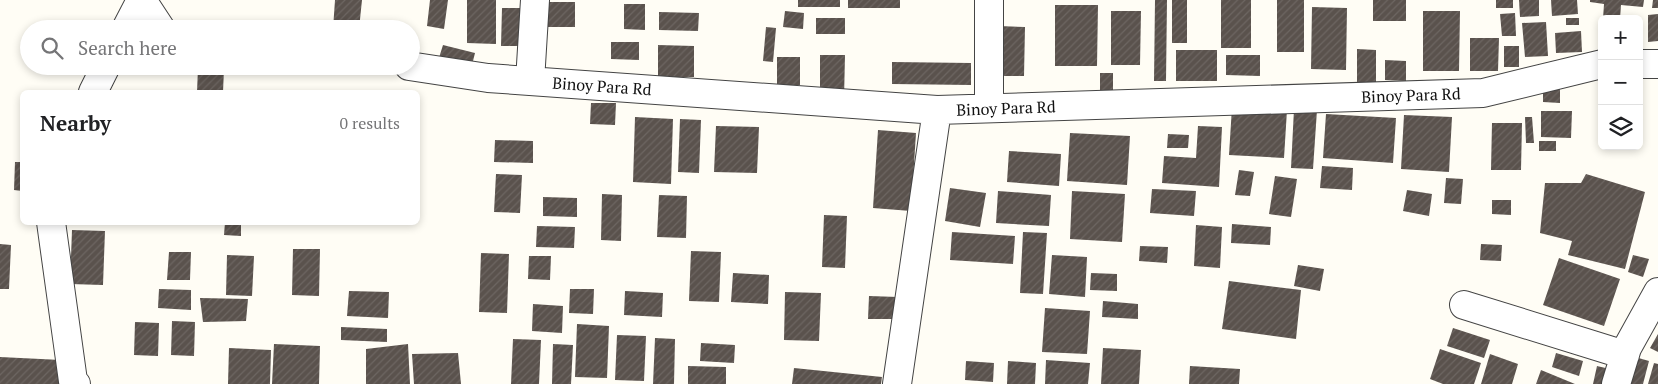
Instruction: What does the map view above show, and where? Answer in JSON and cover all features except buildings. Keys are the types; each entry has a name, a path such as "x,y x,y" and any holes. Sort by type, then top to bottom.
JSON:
{"street":[{"path":"131,20 141,0 154,20"},
{"path":"530,81 535,0"},
{"path":"989,0 989,108"},
{"path":"1643,64 1658,64"},
{"name":"Binoy Para Rd","path":"420,68 488,78 937,110 1482,93 1598,65"},
{"path":"94,90 102,75"},
{"path":"897,384 937,110"},
{"path":"51,225 73,381 76,384"},
{"path":"1616,384 1625,355 1658,292"},
{"path":"1464,305 1625,355"}]}
